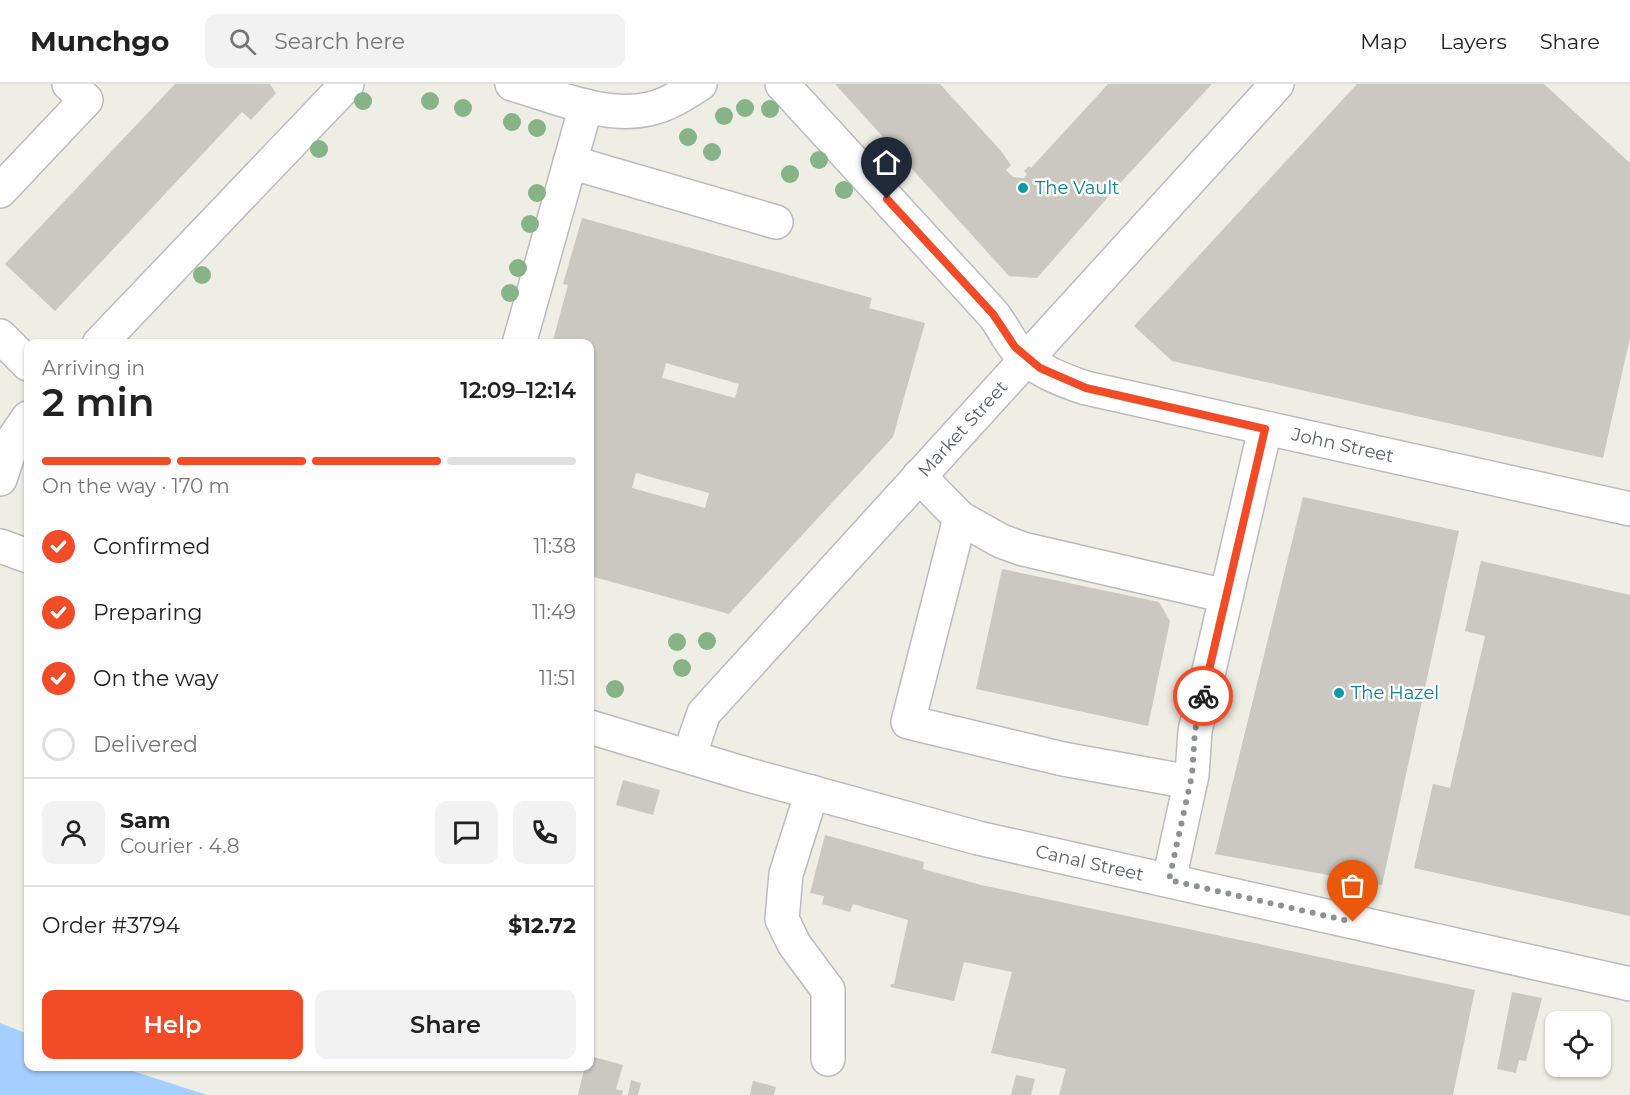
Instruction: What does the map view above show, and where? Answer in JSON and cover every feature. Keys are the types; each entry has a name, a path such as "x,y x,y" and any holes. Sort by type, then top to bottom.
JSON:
{"street":[{"path":"0,191 86,100 69,84"},
{"path":"104,339 347,84"},
{"path":"512,84 586,106 617,111 649,109 678,98 700,84"},
{"name":"John Street","path":"782,84 993,314 1015,347 1026,358 1055,376 1086,388 1630,509"},
{"name":"Market Street","path":"689,756 704,713 1277,84"},
{"path":"520,339 586,106"},
{"path":"570,162 776,222"},
{"path":"0,479 13,440 24,424"},
{"path":"1169,880 1190,782 1195,731 1265,429"},
{"path":"919,476 960,518 1001,541 1023,549 1226,596"},
{"path":"960,518 908,722 1063,759 1190,782"},
{"path":"0,546 24,555"},
{"name":"Canal Street","path":"594,728 978,838 1630,984"},
{"path":"812,792 786,874 782,920 794,944 828,990 828,1059"}],"water":[{"path":"0,1023 24,1032 24,1071 132,1071 207,1095 0,1095"}],"building":[{"path":"175,84 270,84 276,93 251,120 242,112 55,311 5,264"},
{"name":"The Vault","path":"835,84 940,84 1001,151 1011,165 1006,170 1013,177 1024,178 1027,174 1024,171 1029,166 1031,168 1108,84 1212,84 1037,278 1009,276"},
{"path":"1357,84 1544,84 1630,163 1630,338 1603,458 1172,361 1134,326"},
{"path":"582,218 872,298 869,308 925,323 893,437 729,614 594,577 594,339 553,339 568,285 563,284","holes":["666,363 739,384 735,398 662,378","636,473 709,493 705,508 632,488"]},
{"name":"The Hazel","path":"1303,497 1459,531 1382,885 1215,854"},
{"path":"1481,561 1630,595 1630,916 1414,868 1433,784 1450,788 1485,636 1465,631"},
{"path":"1002,569 1159,602 1170,621 1148,726 976,689"},
{"path":"623,780 660,790 653,815 616,805"},
{"path":"825,835 924,862 923,869 981,885 1475,990 1453,1095 1059,1095 1066,1069 991,1053 1012,972 964,962 954,1001 890,987 894,984 908,920 853,904 850,912 822,904 824,896 810,893"},
{"path":"1512,992 1542,998 1526,1061 1519,1060 1516,1073 1497,1069"},
{"path":"594,1057 623,1065 616,1089 623,1091 622,1095 578,1095 584,1071 594,1071"},
{"path":"1016,1075 1035,1079 1031,1095 1011,1095"},
{"path":"631,1080 641,1083 638,1095 628,1095"},
{"path":"753,1081 776,1087 774,1095 750,1095"}],"way so far":[{"path":"1203,696 1195,731 1192,775 1169,880 1353,922"}],"place":[{"name":"The Vault","path":"1023,188"},
{"name":"The Hazel","path":"1339,693"}],"route":[{"path":"887,199 993,314 1015,347 1040,368 1086,388 1265,429 1203,696"}]}
